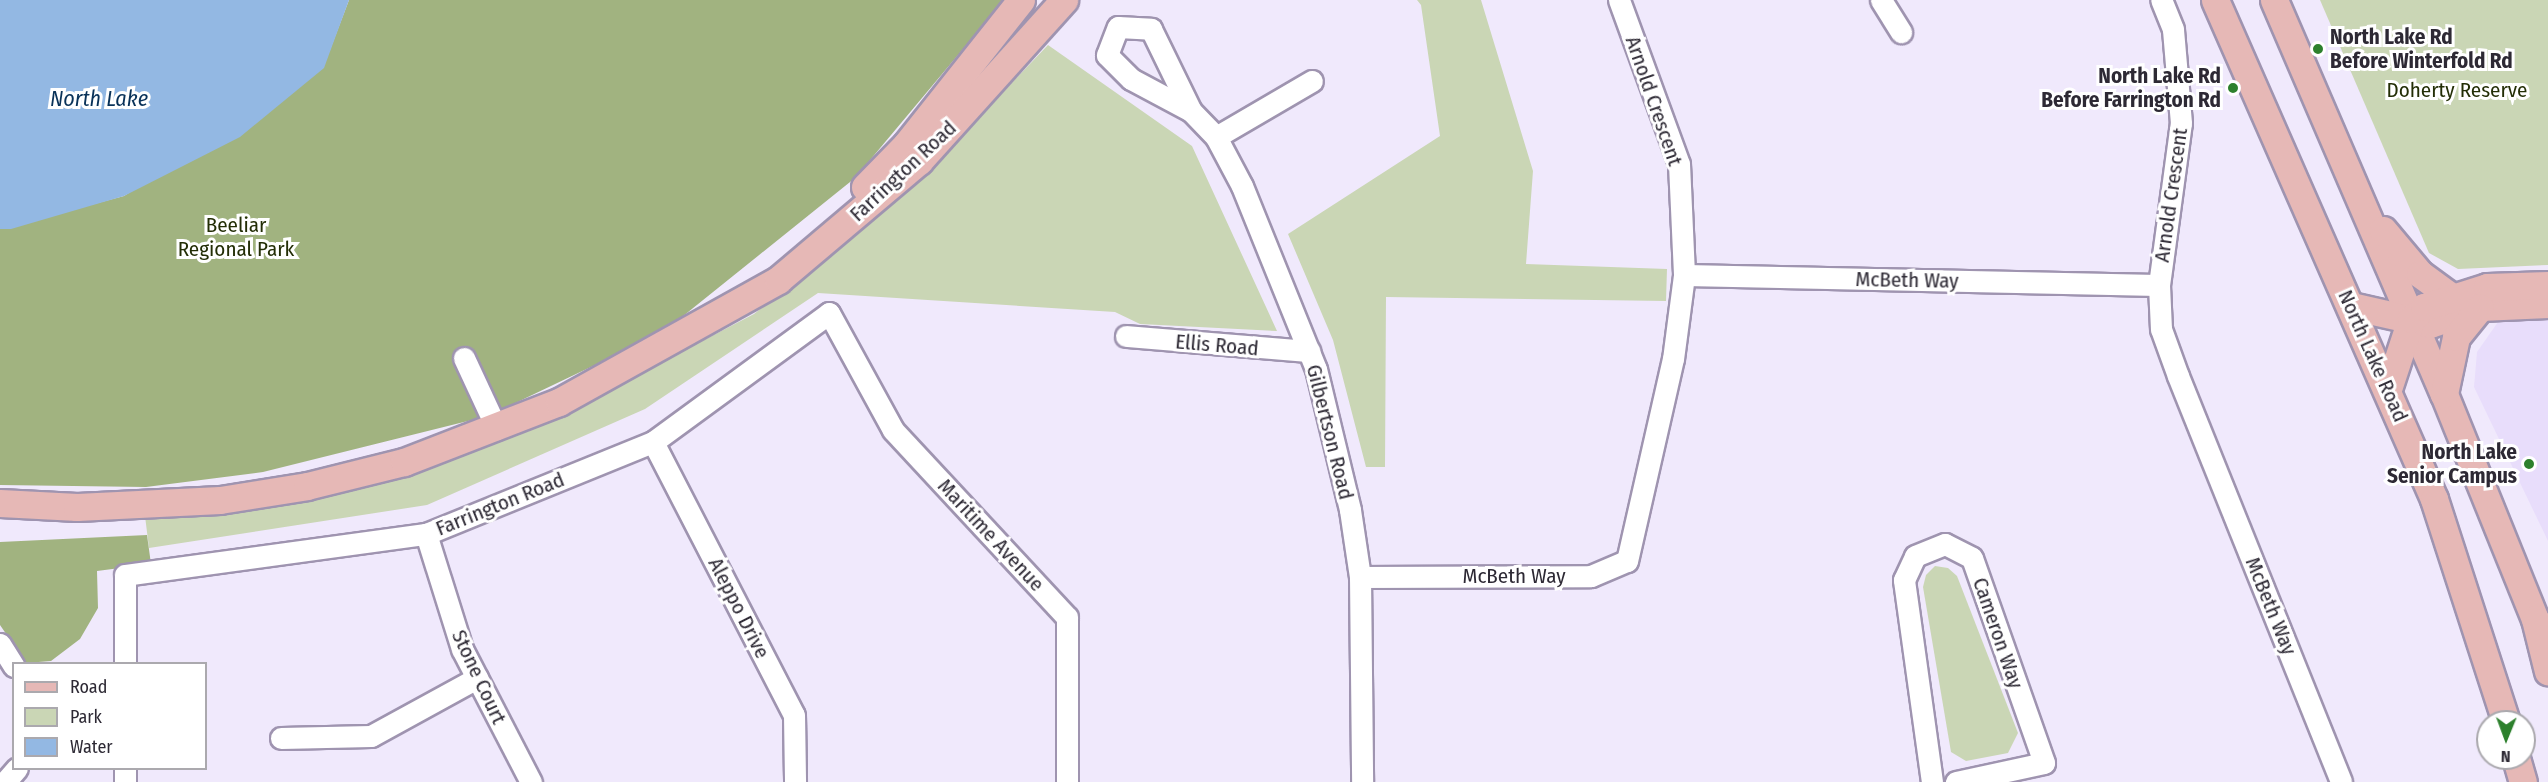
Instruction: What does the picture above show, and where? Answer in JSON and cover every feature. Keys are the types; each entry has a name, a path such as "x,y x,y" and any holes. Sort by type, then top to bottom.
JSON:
{"main road":[{"name":"Farrington Road","path":"718,313 855,198 906,145 1021,0"},
{"name":"Farrington Road","path":"0,503 76,507 220,500 307,486 404,462 497,429 560,402 660,349 778,280 919,161 1064,0"},
{"name":"North Lake Road","path":"2215,0 2388,389 2434,499 2502,710"},
{"path":"2274,0 2444,394 2535,619 2548,671"},
{"path":"2365,208 2420,274 2453,298"},
{"path":"2388,389 2411,319 2424,307 2487,287 2548,285"},
{"path":"2351,306 2430,324 2480,307 2548,304"},
{"path":"2444,394 2456,337 2480,307"}],"street":[{"name":"Arnold Crescent","path":"1619,0 1679,164 1684,275"},
{"path":"1881,0 1901,32"},
{"name":"Arnold Crescent","path":"2159,285 2181,123 2173,29 2161,0"},
{"path":"1215,137 1312,81"},
{"name":"Gilbertson Road","path":"1191,111 1215,137 1242,186 1309,351 1350,510 1360,577 1362,782"},
{"name":"McBeth Way","path":"1360,577 1591,576 1627,561 1673,358 1684,275 2159,285 2162,328 2178,376 2342,782"},
{"name":"Farrington Road","path":"125,662 125,575 426,534 653,442 829,313"},
{"name":"Maritime Avenue","path":"829,313 893,430 1067,617 1067,782"},
{"name":"Ellis Road","path":"1126,336 1309,351"},
{"path":"464,358 497,429"},
{"name":"Aleppo Drive","path":"653,442 794,716 795,782"},
{"name":"Stone Court","path":"426,534 462,649 531,782"},
{"name":"Cameron Way","path":"1932,782 1904,580 1915,556 1945,544 1972,558 2044,763 1956,782"},
{"path":"0,644 12,663"},
{"path":"281,738 371,736 477,678"},
{"path":"5,782 16,770"}],"shaded area":[{"name":"North Lake Senior Campus","path":"2548,317 2548,541 2474,387 2477,352 2498,322"}],"green space":[{"name":"Beeliar Regional Park","path":"349,0 1004,0 855,178 662,333 488,416 263,472 146,487 0,485 0,229 124,196 323,68"},
{"path":"1417,0 1481,0 1533,171 1526,264 1667,269 1666,301 1386,297 1385,467 1366,467 1333,340 1288,234 1440,136 1421,5"},
{"name":"Doherty Reserve","path":"2320,0 2548,0 2548,265 2458,269 2429,253"},
{"path":"1048,45 1192,146 1277,331 1140,324 1115,312 818,293 645,409 427,505 149,548 145,516 413,471 529,431 754,314 911,188"},
{"path":"147,535 151,564 97,571 98,608 80,639 51,661 25,662 0,625 0,542"},
{"path":"1935,566 1948,568 1957,576 2018,733 2008,753 1966,761 1951,752 1923,587 1926,575"}],"water":[{"name":"North Lake","path":"0,0 349,0 324,68 240,137 124,196 11,229 0,229"}],"place":[{"name":"North Lake Rd Before Winterfold Rd","path":"2318,49"},
{"name":"North Lake Rd Before Farrington Rd","path":"2233,88"},
{"name":"North Lake Senior Campus","path":"2529,464"}]}
